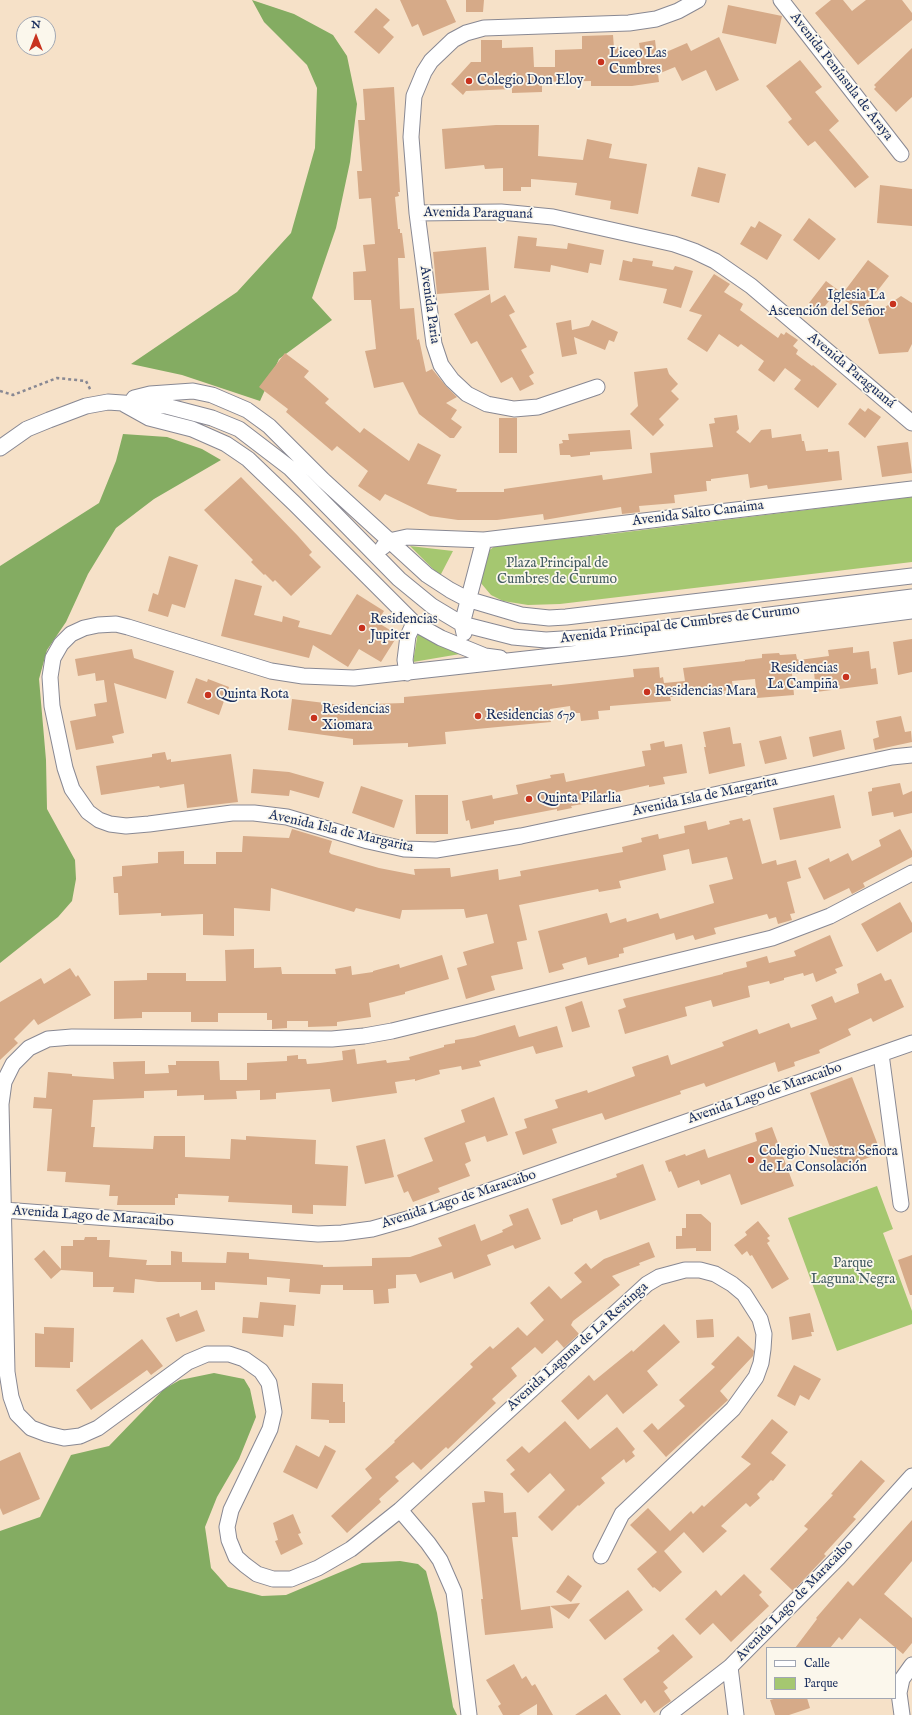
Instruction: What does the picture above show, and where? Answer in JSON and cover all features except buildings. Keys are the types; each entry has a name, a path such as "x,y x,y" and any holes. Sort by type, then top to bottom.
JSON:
{"street":[{"name":"Avenida Paraguaná","path":"698,0 678,11 656,19 629,23 484,28 466,33 453,40 441,50 424,72 414,96 411,137 417,213 501,212 553,217 674,244 694,251 715,261 751,286 912,423"},
{"name":"Avenida Península de Araya","path":"781,0 901,154"},
{"name":"Avenida Paria","path":"417,213 434,344 441,365 452,380 467,394 487,404 514,409 538,407 597,387"},
{"name":"Avenida Principal de Cumbres de Curumo","path":"119,402 150,394 193,391 212,395 247,410 269,426 323,480 427,575 467,599 521,615 549,618 912,576"},
{"path":"0,448 28,429 66,412 98,404 119,402"},
{"name":"Avenida Principal de Cumbres de Curumo","path":"119,402 166,406 212,418 239,429 270,451 290,468 414,593 462,624 513,637 546,640 570,640 912,597"},
{"name":"Avenida Principal de Cumbres de Curumo","path":"119,402 149,418 192,429 210,436 226,444 248,459 414,623 441,638 485,656 518,660"},
{"name":"Avenida Salto Canaima","path":"389,541 407,537 484,540 912,489"},
{"path":"466,666 470,650 462,624 467,599 484,540"},
{"path":"375,554 389,541"},
{"name":"Avenida Principal de Cumbres de Curumo","path":"407,673 625,648 912,611"},
{"path":"407,673 406,660 408,636 414,623"},
{"name":"Avenida Isla de Margarita","path":"407,673 335,678 271,671 116,624 84,628 71,634 61,644 53,658 50,677 52,706 65,768 72,789 78,800 94,816 110,824 126,826 232,813 254,813 287,817 368,841 404,849 436,850 521,836 892,757 912,755"},
{"path":"4,1210 1,1104 4,1082 12,1064 29,1048 48,1039 72,1037 332,1039 364,1036 392,1031 772,938 830,916 912,873"},
{"name":"Avenida Lago de Maracaibo","path":"400,1510 351,1549 318,1568 291,1579 273,1579 257,1574 245,1565 234,1551 229,1540 227,1528 231,1510 270,1429 274,1412 269,1383 261,1371 244,1359 229,1354 207,1354 188,1362 98,1428 80,1436 64,1438 47,1434 32,1428 17,1414 11,1397 7,1372 4,1210 318,1234 342,1233 372,1229 411,1218 880,1054 910,1042"},
{"path":"880,1054 901,1204"},
{"name":"Avenida Laguna de La Restinga","path":"400,1510 647,1284 659,1277 685,1270 700,1270 715,1274 732,1284 744,1294 760,1319 764,1334 761,1363 746,1393 733,1409 622,1514 601,1556"},
{"name":"Avenida Lago de Maracaibo","path":"668,1715 730,1667 838,1558 912,1476"},
{"path":"400,1510 428,1543 440,1560 454,1592 469,1715"},
{"path":"902,1715 899,1693 902,1679 912,1665"},
{"path":"730,1667 736,1715"}],"path":[{"path":"0,390 13,395 57,378 86,381 98,404"}],"green space":[{"path":"252,0 294,14 333,35 347,56 357,104 350,162 336,228 312,298 332,320 279,359 260,401 182,375 131,364 237,292 291,233 315,148 317,88 307,65 264,22"},
{"path":"123,434 167,437 202,449 221,460 154,499 116,528 88,574 66,622 47,650 39,679 46,760 47,809 75,860 76,879 72,901 58,917 0,963 0,566 99,503 116,461"},
{"name":"Plaza Principal de Cumbres de Curumo","path":"912,497 912,562 560,604 528,605 503,601 491,595 480,582 487,552 495,546 618,533"},
{"path":"410,546 453,551 440,576"},
{"path":"418,632 460,654 413,662"},
{"name":"Parque Laguna Negra","path":"877,1186 893,1229 883,1233 912,1311 912,1324 837,1351 788,1218"},
{"path":"214,1373 244,1379 250,1389 256,1417 239,1459 217,1497 205,1527 211,1568 228,1587 262,1596 286,1595 362,1563 400,1561 418,1564 426,1571 437,1613 453,1707 457,1715 0,1715 0,1531 40,1517 71,1455 109,1446 164,1389 180,1380"}],"place":[{"name":"Liceo Las Cumbres","path":"601,62"},
{"name":"Colegio Don Eloy","path":"469,81"},
{"name":"Iglesia La Ascención del Señor","path":"893,304"},
{"name":"Residencias Jupiter","path":"362,628"},
{"name":"Residencias La Campiña","path":"846,677"},
{"name":"Residencias Mara","path":"647,692"},
{"name":"Quinta Rota","path":"208,695"},
{"name":"Residencias 679","path":"478,716"},
{"name":"Residencias Xiomara","path":"314,718"},
{"name":"Quinta Pilarlia","path":"529,799"},
{"name":"Colegio Nuestra Señora de La Consolación","path":"751,1160"}]}
